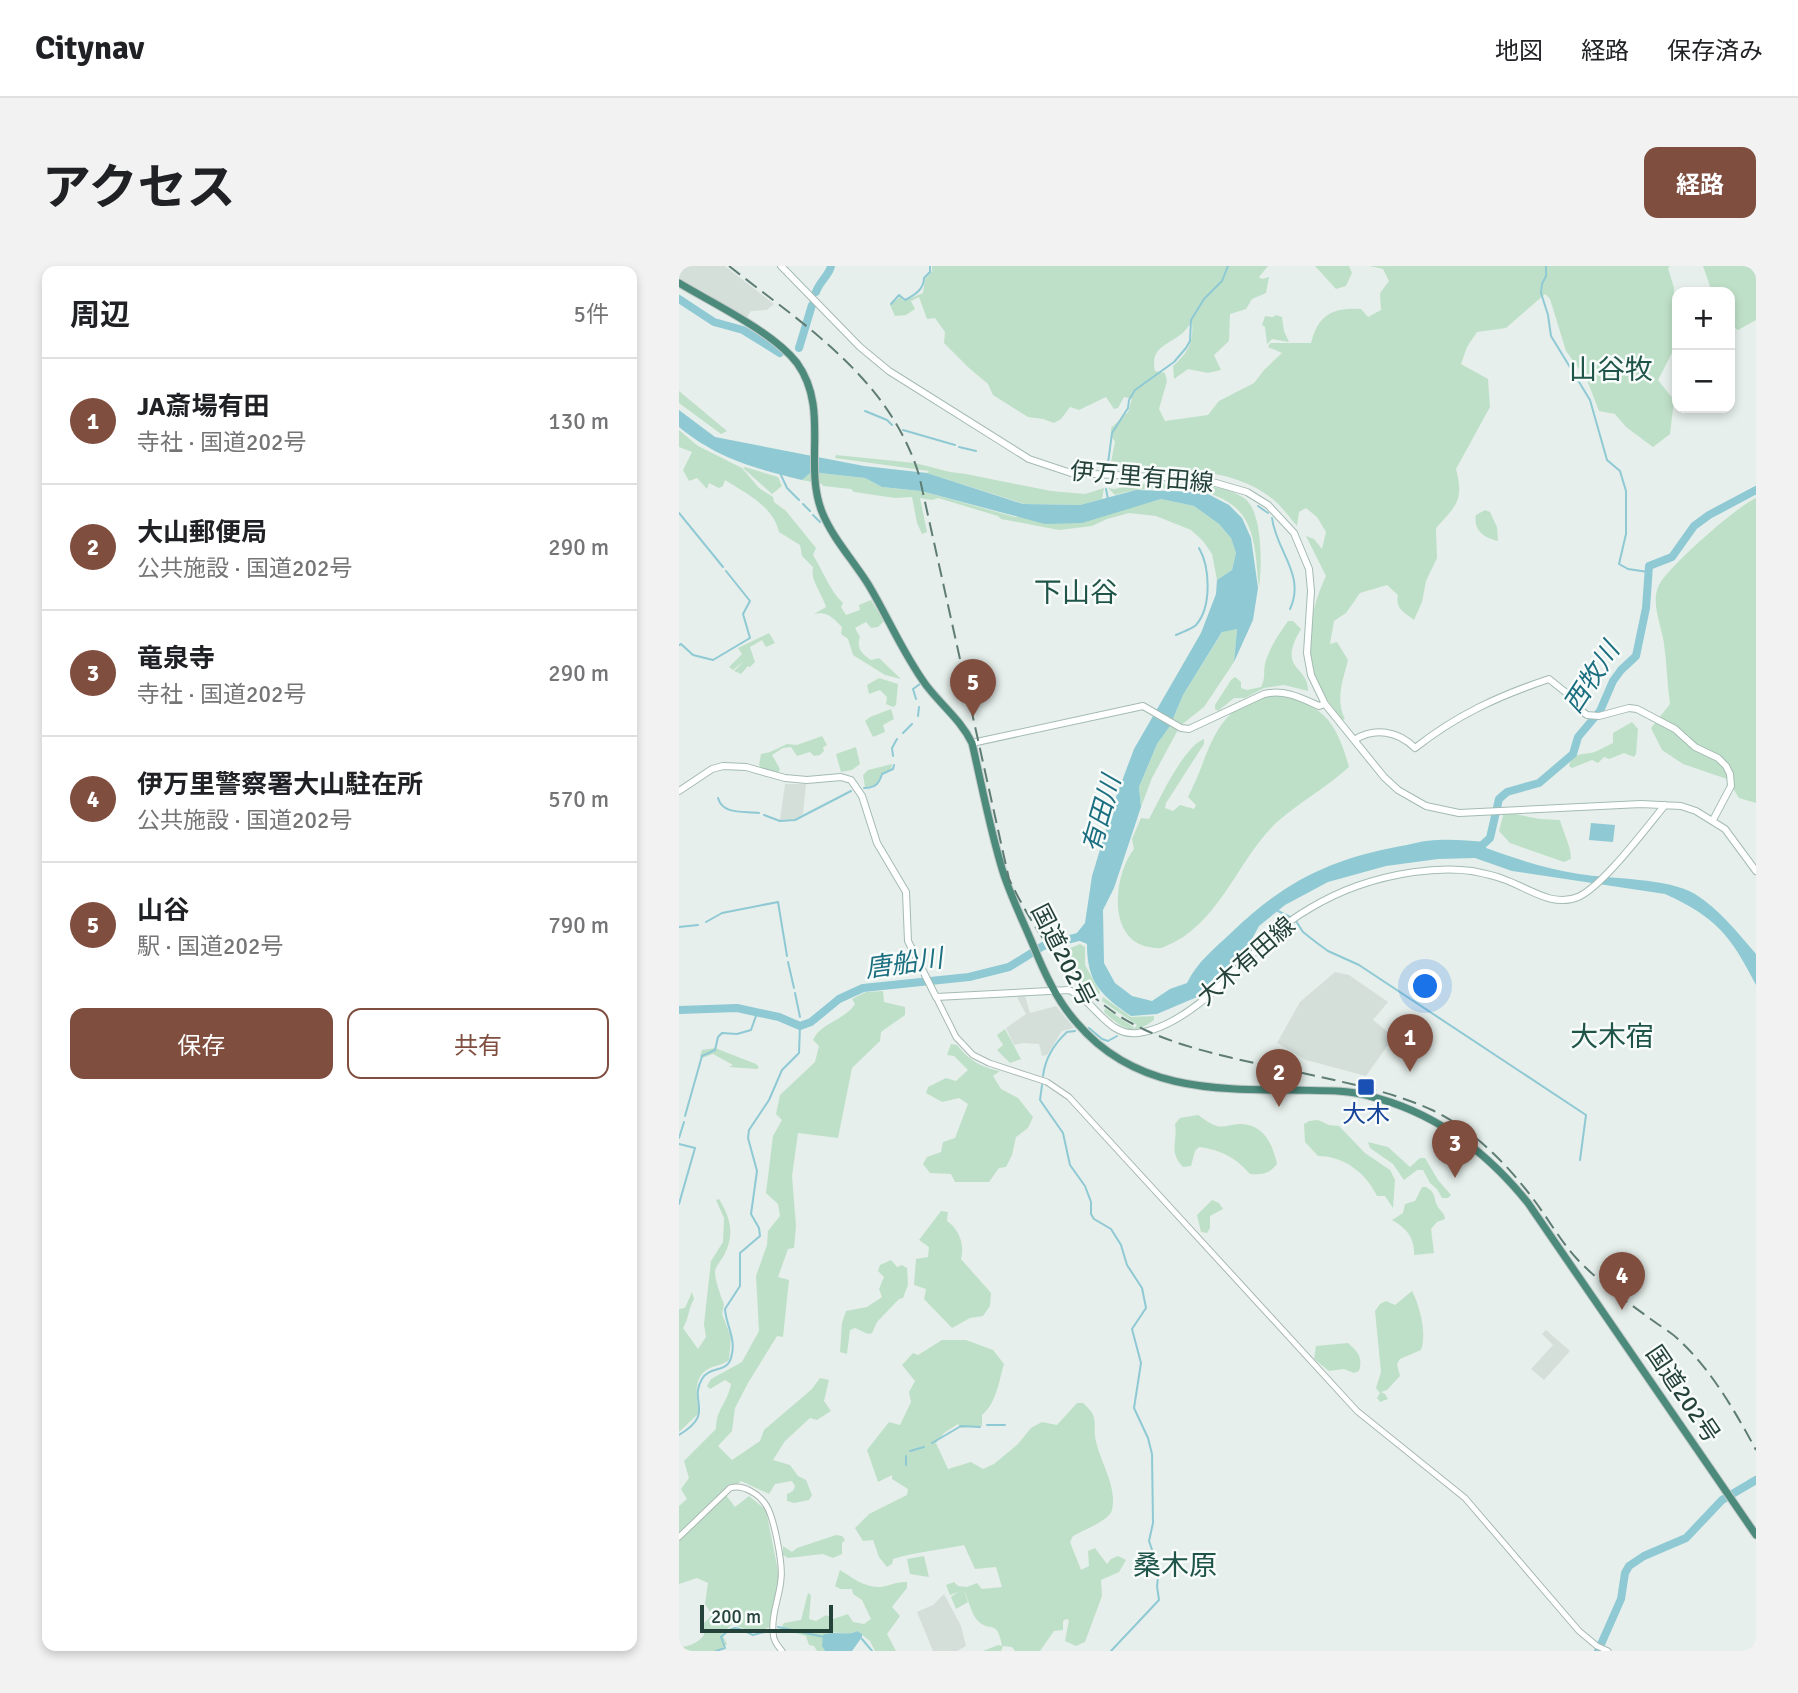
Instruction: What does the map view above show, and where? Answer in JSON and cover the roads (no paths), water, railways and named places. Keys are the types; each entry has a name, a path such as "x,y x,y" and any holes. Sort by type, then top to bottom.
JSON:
{"highway":[{"name":"国道202号","path":"679,282 777,344 798,365 806,379 815,408 815,484 827,523 868,583 926,685 967,732 972,743 1003,872 1038,958 1077,1024 1103,1048 1128,1064 1162,1079 1182,1085 1228,1090 1323,1091 1369,1096 1419,1113 1476,1147 1528,1203 1756,1535"}],"main road":[{"name":"伊万里有田線","path":"781,266 860,347 889,371 1029,459 1072,473 1202,479 1247,492 1268,505 1294,533 1309,569 1311,590 1307,653 1311,675 1325,704 1389,782 1415,801 1445,811 1489,812 1665,805"},
{"path":"1354,740 1374,733 1396,734 1415,748 1433,733 1471,710 1549,679 1569,695 1581,710 1595,716 1629,708 1637,709 1675,729 1695,747 1718,758 1730,774 1731,786 1713,820"},
{"path":"972,743 1143,706 1181,728 1189,729 1264,694 1275,692 1301,698 1319,706 1325,704"},
{"path":"679,791 704,774 723,766 746,767 785,778 807,780 841,777 851,780 862,796 877,844 906,891 908,941 936,997 1054,989"},
{"path":"1665,805 1681,806 1713,820 1738,844 1756,871"},
{"name":"大木有田線","path":"1054,989 1079,994 1108,1024 1120,1030 1141,1033 1161,1026 1192,1008 1225,983 1271,936 1298,916 1323,901 1356,887 1407,874 1446,870 1468,871 1503,879 1559,901 1580,896 1591,889 1665,805"}],"street":[{"path":"936,997 957,1037 973,1055 1047,1082 1069,1097 1351,1404 1465,1498 1579,1631 1592,1643 1608,1651"},
{"path":"679,1537 730,1488 750,1490 766,1504 781,1571 772,1631 782,1651"}],"water":[{"path":"679,410 715,437 864,466 927,473 1023,504 1080,505 1136,490 1204,492 1229,505 1242,518 1251,538 1258,588 1253,620 1234,662 1237,629 1222,632 1183,695 1170,726 1157,744 1139,787 1141,807 1114,888 1103,910 1104,963 1115,983 1132,996 1152,1001 1170,989 1187,983 1207,956 1251,914 1309,875 1375,851 1424,841 1444,840 1486,842 1486,848 1567,872 1655,882 1695,894 1728,922 1756,954 1756,985 1730,941 1710,920 1665,894 1512,871 1475,858 1438,859 1386,866 1328,882 1285,905 1259,926 1246,950 1228,971 1197,997 1157,1014 1131,1016 1098,987 1090,969 1087,944 1080,941 1076,934 1085,923 1092,876 1134,749 1201,633 1216,594 1217,580 1232,570 1236,553 1231,538 1219,524 1194,506 1161,499 1082,523 1045,524 921,491 882,487 865,478 811,472 802,480 722,455 679,427"},
{"path":"1591,823 1615,825 1613,842 1589,840"},
{"path":"857,1631 862,1637 852,1651 825,1651 822,1646 823,1635"}],"waterway":[{"path":"816,292 831,266"},
{"path":"891,304 899,295 905,300 918,291 930,272 930,266"},
{"path":"1107,471 1112,433 1128,408 1129,400 1135,390 1174,362 1186,348 1190,341 1191,320 1204,299 1222,281 1228,266"},
{"path":"1546,266 1541,293 1551,336 1590,400 1607,460 1620,471 1626,491 1626,534 1619,564 1628,569 1648,572"},
{"path":"679,299 714,322 743,330 780,353"},
{"path":"799,348 812,305"},
{"path":"865,411 887,420 892,425"},
{"path":"903,430 955,445"},
{"path":"959,447 976,451"},
{"path":"780,473 787,488 799,500"},
{"path":"1106,489 1108,499"},
{"name":"西牧川","path":"1479,848 1490,838 1499,799 1507,792 1539,783 1573,754 1578,737 1600,711 1613,681 1636,656 1646,608 1649,566 1672,557 1694,526 1709,515 1756,490"},
{"path":"803,504 810,511"},
{"path":"1258,506 1268,513"},
{"path":"679,513 723,567"},
{"path":"813,515 820,522"},
{"path":"1272,518 1295,585 1290,609"},
{"path":"1176,635 1196,625 1205,608 1207,576 1199,548"},
{"path":"679,645 693,655 713,660 750,638 743,614 750,601 726,571"},
{"path":"916,699 913,689 920,684"},
{"path":"918,716 919,707"},
{"path":"903,733 912,724"},
{"path":"893,756 892,748 897,739"},
{"path":"864,788 876,785 882,774 893,769 894,765"},
{"path":"764,815 780,821 795,820 851,791"},
{"path":"718,798 729,810 759,813"},
{"path":"706,922 722,913 778,902 787,956"},
{"path":"1278,911 1292,918"},
{"path":"1296,921 1303,932 1328,951 1359,965 1586,1115 1580,1160"},
{"path":"679,927 698,925"},
{"name":"唐船川","path":"679,1010 737,1008 779,1017 800,1026 811,1022 839,999 863,988 969,977 1009,967 1043,946 1086,935"},
{"path":"788,962 794,988"},
{"path":"795,993 800,1017"},
{"path":"685,1116 702,1056 715,1050 718,1037 722,1033 737,1034 751,1030 757,1013"},
{"path":"679,1435 690,1427 699,1414 698,1394 702,1379 709,1372 726,1366 731,1358 732,1339 725,1309 740,1286 740,1253 760,1236 759,1228 751,1214 757,1171 748,1138 749,1130 769,1100 782,1070 799,1053 800,1026"},
{"path":"1089,1028 1108,1041 1117,1036"},
{"path":"1043,1076 1054,1047 1067,1032 1075,1031"},
{"path":"1042,1085 1040,1100 1063,1133 1070,1165 1085,1186 1091,1202 1091,1214 1094,1219 1111,1229 1121,1245 1127,1265 1142,1288 1146,1308 1132,1329 1141,1363 1134,1408 1148,1438 1152,1454 1153,1523 1149,1541 1159,1570 1159,1600 1111,1651"},
{"path":"679,1138 684,1122"},
{"path":"679,1144 695,1148 679,1204"},
{"path":"987,1425 1005,1425"},
{"path":"932,1443 961,1426 980,1427"},
{"path":"910,1451 924,1447"},
{"path":"906,1456 906,1465"},
{"path":"1598,1651 1621,1599 1625,1573 1629,1566 1644,1556 1686,1538 1722,1500 1756,1480"},
{"path":"778,1627 824,1637"},
{"path":"716,1651 725,1648 721,1637 733,1628 753,1635 768,1631"},
{"path":"862,1639 872,1651"}],"railway":[{"path":"729,266 815,333 841,357 866,382 905,441 919,475 1009,879 1034,924 1063,966 1099,1001 1143,1029 1184,1045 1228,1057 1390,1094 1432,1110 1462,1127 1489,1149 1513,1174 1566,1246 1586,1268 1692,1353 1723,1393 1756,1450"}],"place":[{"name":"山谷","path":"973,717"},
{"name":"JA斎場有田","path":"1410,1072"},
{"name":"大木","path":"1366,1087"},
{"name":"大山郵便局","path":"1279,1107"},
{"name":"竜泉寺","path":"1455,1178"},
{"name":"伊万里警察署大山駐在所","path":"1622,1310"}],"district":[{"name":"山谷牧","path":"1611,370"},
{"name":"下山谷","path":"1076,593"},
{"name":"大木宿","path":"1612,1037"},
{"name":"桑木原","path":"1175,1566"}],"water label":[{"name":"有田川","path":"1102,814"}]}
